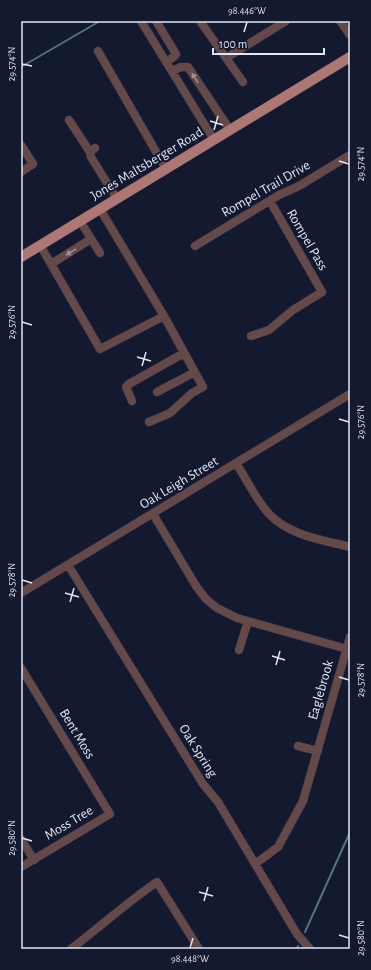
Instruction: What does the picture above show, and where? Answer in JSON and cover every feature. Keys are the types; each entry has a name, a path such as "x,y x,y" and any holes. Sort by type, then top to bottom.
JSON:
{"main road":[{"name":"Jones Maltsberger Road","path":"21,257 350,57"}],"street":[{"path":"141,21 214,140"},
{"path":"156,21 176,54 166,62"},
{"path":"200,21 243,82"},
{"path":"226,58 286,21"},
{"path":"340,21 350,35"},
{"path":"98,51 166,169"},
{"path":"172,72 181,67 188,67 230,130"},
{"path":"69,120 92,150 103,178 117,199"},
{"path":"21,145 33,164 21,172"},
{"name":"Rompel Trail Drive","path":"195,246 350,155"},
{"name":"Rompel Pass","path":"251,336 269,330 293,310 322,292 270,201"},
{"path":"100,209 164,316 203,387 192,393 170,412 149,422"},
{"path":"80,221 100,253"},
{"path":"51,264 91,239"},
{"path":"40,245 100,349 164,316"},
{"path":"132,401 126,387 129,384 184,353"},
{"path":"158,392 195,372"},
{"name":"Oak Leigh Street","path":"21,594 350,394"},
{"path":"236,463 269,514 281,524 301,534 350,547"},
{"path":"153,514 206,599 223,612 248,621 347,649"},
{"name":"Oak Spring","path":"68,565 203,784 218,802 298,934 310,949"},
{"path":"239,650 248,621"},
{"name":"Eaglebrook","path":"255,864 270,854 284,839 303,801 350,637"},
{"name":"Bent Moss","path":"21,668 110,814"},
{"path":"298,746 318,751"},
{"name":"Moss Tree","path":"21,868 110,814"},
{"path":"21,839 34,860"},
{"path":"71,949 105,923 126,902 157,882 200,949"}],"waterway":[{"path":"21,67 100,21"},
{"path":"305,932 350,832"}]}
